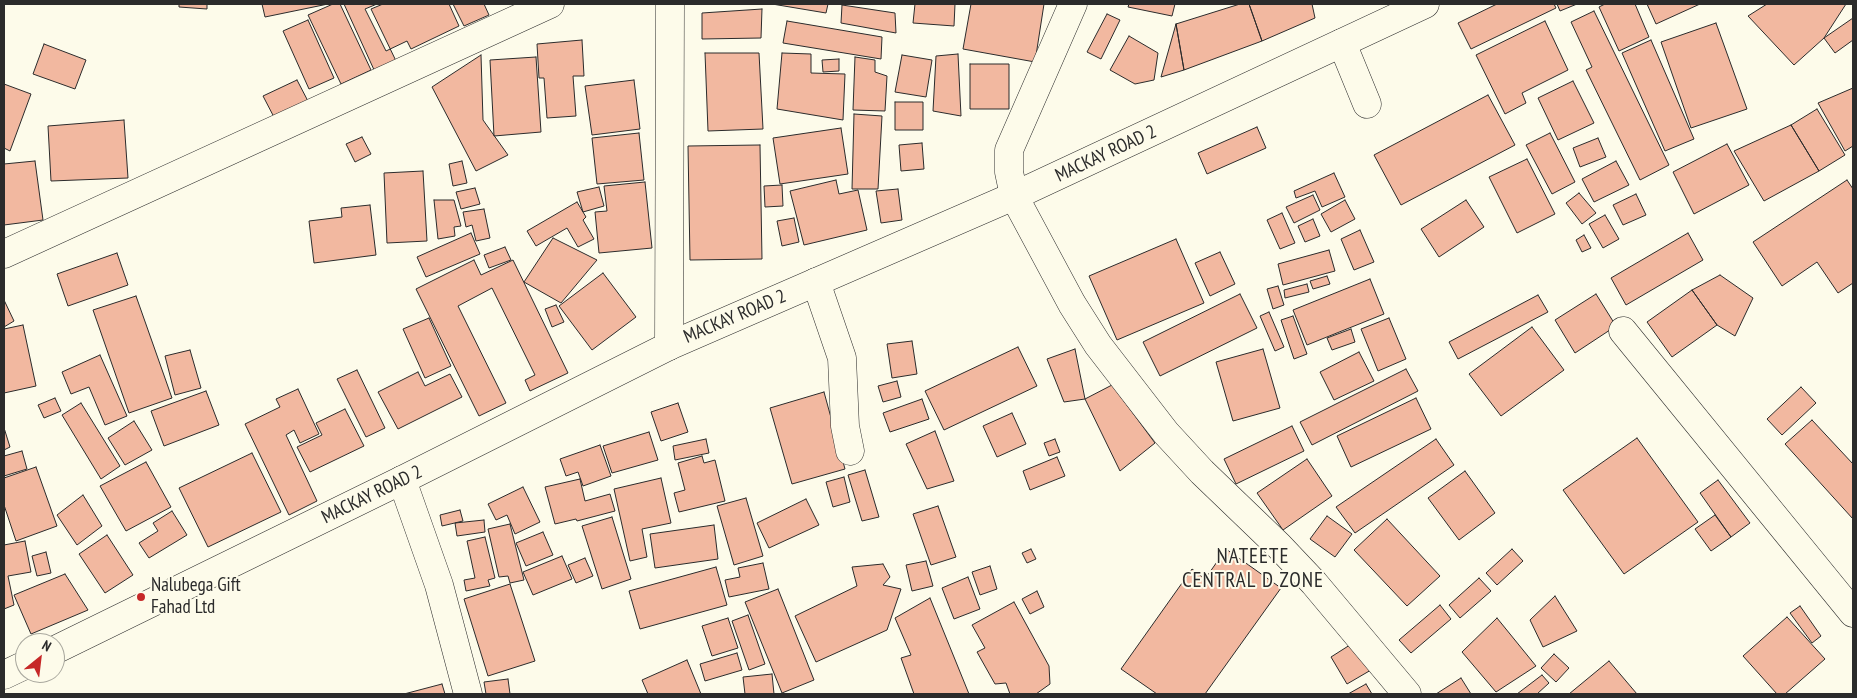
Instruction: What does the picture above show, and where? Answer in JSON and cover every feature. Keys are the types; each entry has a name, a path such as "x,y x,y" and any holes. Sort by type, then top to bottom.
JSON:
{"street":[{"path":"4,254 550,4"},
{"path":"669,346 670,4"},
{"path":"1073,4 1009,150 1009,172 1014,196 1072,304 1098,345 1166,434 1308,577 1406,694"},
{"name":"MACKAY ROAD 2","path":"65,645 402,480 669,346 1014,196 1425,4"},
{"path":"1342,43 1367,104"},
{"path":"816,282 842,358 845,426 850,451"},
{"path":"1623,332 1853,613"},
{"path":"402,480 439,585 468,694"}],"building":[{"path":"179,4 207,4 207,9 179,7"},
{"path":"262,4 328,4 265,17"},
{"path":"333,4 340,4 371,70 341,84 308,15"},
{"path":"344,4 383,4 371,9 397,63 375,72"},
{"path":"377,4 449,4 459,26 411,49 407,41 386,51 365,9"},
{"path":"453,4 484,4 489,15 464,26"},
{"path":"772,4 828,4 826,13"},
{"path":"915,4 955,4 954,26 913,23"},
{"path":"971,4 1044,4 1035,62 963,49"},
{"path":"1129,4 1175,4 1172,16 1128,7"},
{"path":"1240,4 1249,4 1262,41 1184,70 1176,24"},
{"path":"1249,4 1312,4 1315,18 1262,41"},
{"path":"1497,4 1554,4 1556,8 1471,49 1458,23"},
{"path":"1557,4 1577,4 1560,11"},
{"path":"1605,4 1635,4 1649,37 1619,51 1599,7"},
{"path":"1647,4 1700,4 1656,24"},
{"path":"1767,4 1846,4 1824,38 1794,65 1748,16"},
{"path":"842,5 895,13 896,33 841,23"},
{"path":"762,9 761,38 702,39 702,13"},
{"path":"1594,11 1669,165 1640,180 1586,70 1592,67 1571,22"},
{"path":"1107,14 1120,20 1101,59 1087,52"},
{"path":"1853,18 1853,40 1835,53 1824,38"},
{"path":"308,20 334,78 309,89 283,31"},
{"path":"787,21 882,37 881,59 783,43"},
{"path":"1545,21 1568,70 1522,93 1526,103 1505,114 1476,55"},
{"path":"1716,23 1747,109 1691,128 1661,42"},
{"path":"1176,24 1184,70 1161,77"},
{"path":"1129,36 1158,53 1154,80 1135,84 1110,70"},
{"path":"582,40 584,76 573,76 576,116 547,118 544,78 539,78 537,44"},
{"path":"1651,40 1694,139 1665,151 1622,53"},
{"path":"44,44 86,60 75,89 33,74"},
{"path":"705,53 759,53 763,129 708,131"},
{"path":"782,53 811,54 811,73 845,74 843,120 777,109"},
{"path":"958,54 961,116 933,111 936,56"},
{"path":"481,55 483,120 508,155 476,171 432,87"},
{"path":"902,55 932,60 926,97 895,92"},
{"path":"536,57 541,132 494,136 490,60"},
{"path":"855,57 875,60 875,72 887,76 885,111 853,110"},
{"path":"839,59 839,71 823,72 822,60"},
{"path":"970,64 1009,64 1009,109 970,109"},
{"path":"297,80 310,105 276,121 263,96"},
{"path":"634,80 640,129 592,135 585,86"},
{"path":"1573,81 1594,123 1558,140 1538,98"},
{"path":"4,84 31,94 10,151 4,148"},
{"path":"1853,88 1853,146 1845,151 1818,103"},
{"path":"1488,95 1515,145 1401,205 1374,155"},
{"path":"895,102 923,102 923,130 895,130"},
{"path":"1817,109 1845,155 1819,171 1791,125"},
{"path":"854,114 882,116 878,189 852,189"},
{"path":"124,120 128,178 51,181 48,126"},
{"path":"1791,125 1819,171 1764,201 1734,151"},
{"path":"1257,127 1266,148 1207,174 1198,153"},
{"path":"841,128 848,174 780,184 773,138"},
{"path":"639,133 644,180 597,184 592,138"},
{"path":"1550,133 1575,182 1552,194 1526,145"},
{"path":"362,137 371,154 355,162 346,144"},
{"path":"1598,138 1606,157 1580,167 1573,148"},
{"path":"922,143 924,169 901,171 899,145"},
{"path":"1727,144 1749,185 1694,214 1673,172"},
{"path":"760,145 762,259 690,260 688,146"},
{"path":"1527,159 1555,214 1517,233 1489,177"},
{"path":"35,161 43,220 4,225 4,164"},
{"path":"462,161 467,183 453,186 449,164"},
{"path":"1616,161 1629,185 1594,202 1582,179"},
{"path":"423,171 427,241 387,243 384,173"},
{"path":"1334,173 1345,197 1322,207 1315,191 1296,198 1294,191"},
{"path":"836,180 839,194 858,190 867,230 804,245 790,191"},
{"path":"1847,180 1853,189 1853,283 1838,293 1817,262 1782,286 1753,242"},
{"path":"645,182 652,248 599,253 595,212 607,211 604,186"},
{"path":"782,185 783,206 765,207 764,186"},
{"path":"599,187 604,206 583,212 577,192"},
{"path":"475,188 480,204 461,209 456,192"},
{"path":"898,189 902,220 881,223 876,191"},
{"path":"1579,193 1596,213 1582,224 1566,203"},
{"path":"1636,194 1646,215 1623,225 1613,205"},
{"path":"1313,195 1320,210 1294,223 1286,207"},
{"path":"434,200 454,200 461,226 454,227 455,236 438,239"},
{"path":"1345,200 1355,219 1331,232 1321,214"},
{"path":"1466,200 1484,227 1439,257 1421,229"},
{"path":"577,202 586,217 583,220 594,239 578,247 567,228 536,246 527,231"},
{"path":"370,205 376,255 314,263 309,221 342,217 341,208"},
{"path":"484,209 490,238 476,241 472,225 466,227 463,212"},
{"path":"1282,213 1295,243 1280,249 1267,220"},
{"path":"1605,215 1619,239 1603,248 1589,224"},
{"path":"794,218 799,242 782,246 777,221"},
{"path":"1313,219 1320,236 1305,242 1298,226"},
{"path":"1360,230 1374,262 1354,270 1341,239"},
{"path":"471,233 480,254 426,277 417,257"},
{"path":"1688,233 1703,260 1626,305 1611,278"},
{"path":"1584,235 1591,248 1582,252 1576,240"},
{"path":"553,238 597,260 561,303 524,282"},
{"path":"1176,239 1204,303 1117,340 1089,276"},
{"path":"505,247 511,260 489,268 484,255"},
{"path":"1329,250 1335,271 1283,285 1278,264"},
{"path":"1220,252 1235,284 1210,296 1195,263"},
{"path":"117,253 128,285 68,306 57,274"},
{"path":"474,260 481,275 513,260 568,373 530,391 525,380 535,375 492,288 458,306 506,403 479,416 416,289"},
{"path":"603,273 636,317 592,350 559,306"},
{"path":"1720,275 1753,298 1735,336 1717,325 1692,290"},
{"path":"1327,276 1330,284 1313,289 1310,281"},
{"path":"1370,279 1384,314 1307,345 1293,310"},
{"path":"1307,284 1309,292 1285,298 1284,290"},
{"path":"1278,286 1284,305 1273,309 1267,289"},
{"path":"1692,290 1717,325 1672,357 1647,322"},
{"path":"1240,294 1257,328 1160,376 1143,342"},
{"path":"1596,294 1616,326 1575,353 1555,320"},
{"path":"1538,295 1548,312 1458,359 1449,342"},
{"path":"136,296 172,398 129,413 93,310"},
{"path":"4,300 14,321 4,327"},
{"path":"556,305 564,322 552,327 545,309"},
{"path":"1269,312 1284,347 1275,351 1260,316"},
{"path":"1293,316 1307,354 1294,359 1281,320"},
{"path":"429,318 451,366 425,378 403,329"},
{"path":"1389,318 1406,359 1378,371 1361,329"},
{"path":"23,325 36,386 4,393 4,329"},
{"path":"1532,327 1564,370 1501,416 1469,374"},
{"path":"1351,329 1355,342 1332,350 1327,338"},
{"path":"912,341 917,374 892,378 887,344"},
{"path":"1018,347 1037,386 944,430 925,391"},
{"path":"1075,349 1085,399 1064,402 1047,359"},
{"path":"1263,349 1280,408 1233,421 1216,362"},
{"path":"190,350 201,388 175,395 165,356"},
{"path":"1359,352 1374,381 1334,400 1320,372"},
{"path":"100,355 127,416 105,425 89,387 71,394 62,372"},
{"path":"1406,369 1418,391 1312,445 1300,422"},
{"path":"357,370 385,428 366,437 337,379"},
{"path":"418,372 425,386 450,374 462,397 398,429 378,392"},
{"path":"897,381 901,397 883,402 878,386"},
{"path":"1112,385 1155,443 1120,471 1085,399"},
{"path":"1801,387 1816,403 1782,435 1767,419"},
{"path":"298,389 319,434 300,443 294,430 286,435 317,501 289,515 245,424 280,407 276,399"},
{"path":"206,391 219,425 164,446 151,411"},
{"path":"824,392 845,469 792,484 770,408"},
{"path":"55,398 61,411 44,418 38,405"},
{"path":"1416,398 1431,429 1351,467 1337,436"},
{"path":"922,399 929,419 890,432 883,413"},
{"path":"81,403 120,466 101,479 62,415"},
{"path":"678,403 688,432 661,441 651,412"},
{"path":"345,409 364,446 310,472 297,447 322,435 316,423"},
{"path":"1012,413 1026,444 997,457 983,426"},
{"path":"1812,420 1853,464 1853,519 1785,444"},
{"path":"134,421 152,450 125,465 108,438"},
{"path":"1292,426 1304,451 1236,484 1224,459"},
{"path":"935,431 954,481 927,489 906,444"},
{"path":"4,432 10,447 4,450"},
{"path":"649,432 658,460 612,473 603,446"},
{"path":"1637,438 1698,522 1624,574 1563,490"},
{"path":"706,439 709,453 675,460 673,446"},
{"path":"1055,439 1060,452 1049,456 1044,443"},
{"path":"1436,439 1454,465 1355,533 1336,507"},
{"path":"600,445 611,476 583,486 578,472 566,476 560,459"},
{"path":"22,451 27,469 4,476 4,456"},
{"path":"252,453 281,512 208,547 179,488"},
{"path":"702,456 704,463 715,460 725,501 679,512 674,493 685,490 678,463"},
{"path":"1057,457 1065,476 1030,490 1023,471"},
{"path":"1307,459 1332,496 1283,530 1257,493"},
{"path":"146,462 171,507 126,531 100,486"},
{"path":"36,467 57,526 16,541 4,505 4,478"},
{"path":"865,470 879,517 862,521 848,475"},
{"path":"1465,471 1495,513 1459,540 1428,498"},
{"path":"844,477 850,502 833,507 826,482"},
{"path":"661,478 671,523 642,529 647,557 630,561 614,489"},
{"path":"580,479 585,501 610,494 615,511 577,521 576,519 555,524 545,487"},
{"path":"1718,480 1750,523 1731,537 1700,493"},
{"path":"523,487 540,522 515,534 507,515 496,520 488,504"},
{"path":"83,495 102,526 77,545 57,515"},
{"path":"746,498 763,556 734,565 717,506"},
{"path":"806,499 819,525 769,548 757,523"},
{"path":"938,506 956,557 931,565 913,514"},
{"path":"460,510 463,521 442,526 440,515"},
{"path":"172,511 187,535 149,558 139,543 158,531 153,523"},
{"path":"1715,515 1731,537 1711,551 1695,529"},
{"path":"1327,516 1352,534 1335,557 1310,539"},
{"path":"612,517 631,579 602,589 582,526"},
{"path":"1387,519 1440,576 1407,606 1354,550"},
{"path":"484,520 485,532 457,536 455,523"},
{"path":"510,524 524,580 510,583 508,576 499,577 488,529"},
{"path":"714,525 718,559 655,568 650,534"},
{"path":"543,532 553,555 526,566 516,543"},
{"path":"107,535 133,575 105,593 79,554"},
{"path":"485,537 495,578 488,580 490,586 466,591 464,580 475,578 467,541"},
{"path":"25,541 31,572 8,576 14,605 4,609 4,545"},
{"path":"1031,549 1036,559 1027,563 1022,553"},
{"path":"1226,549 1281,588 1205,694 1157,694 1121,669 1192,569 1205,579"},
{"path":"1512,549 1523,561 1497,585 1486,573"},
{"path":"46,552 51,573 37,576 32,556"},
{"path":"562,556 572,579 533,595 523,572"},
{"path":"585,558 593,576 576,583 568,565"},
{"path":"926,561 933,586 912,591 906,565"},
{"path":"763,563 769,589 729,597 725,580 740,577 738,568"},
{"path":"883,564 890,577 883,585 901,589 887,630 816,662 795,616 857,586 852,567"},
{"path":"990,566 997,589 980,595 972,572"},
{"path":"716,567 727,605 640,629 629,591"},
{"path":"65,574 88,610 31,633 14,595"},
{"path":"968,577 980,609 954,619 942,588"},
{"path":"1479,578 1491,591 1460,618 1449,605"},
{"path":"510,584 535,661 488,676 464,599"},
{"path":"778,589 814,680 782,693 745,602"},
{"path":"1037,591 1044,607 1030,614 1022,599"},
{"path":"1555,596 1577,631 1543,647 1530,620"},
{"path":"930,598 969,694 914,694 901,658 911,655 895,618"},
{"path":"1014,602 1049,666 1050,684 1036,694 1010,694 1006,683 995,684 977,652 985,648 972,625"},
{"path":"1440,605 1451,619 1411,653 1399,640"},
{"path":"1800,606 1821,636 1812,643 1790,613"},
{"path":"748,615 765,664 749,670 732,621"},
{"path":"1787,617 1825,659 1785,694 1777,694 1743,656"},
{"path":"728,618 738,648 712,656 702,626"},
{"path":"1497,618 1536,666 1496,692 1462,652"},
{"path":"1353,643 1371,670 1347,684 1331,657"},
{"path":"737,653 742,670 705,681 700,664"},
{"path":"1554,654 1569,668 1556,682 1541,668"},
{"path":"687,660 701,694 648,694 642,680"},
{"path":"1609,661 1637,694 1569,694"},
{"path":"772,674 774,694 745,694 743,677"},
{"path":"1542,675 1549,683 1537,694 1517,694"},
{"path":"1461,678 1471,694 1436,694"},
{"path":"508,679 510,694 486,694 484,682"},
{"path":"442,684 445,694 404,694"},
{"path":"1366,684 1372,694 1348,694"}],"place":[{"name":"Nalubega Gift Fahad Ltd","path":"141,597"}],"district":[{"name":"NATEETE CENTRAL D ZONE","path":"1253,569"}]}
